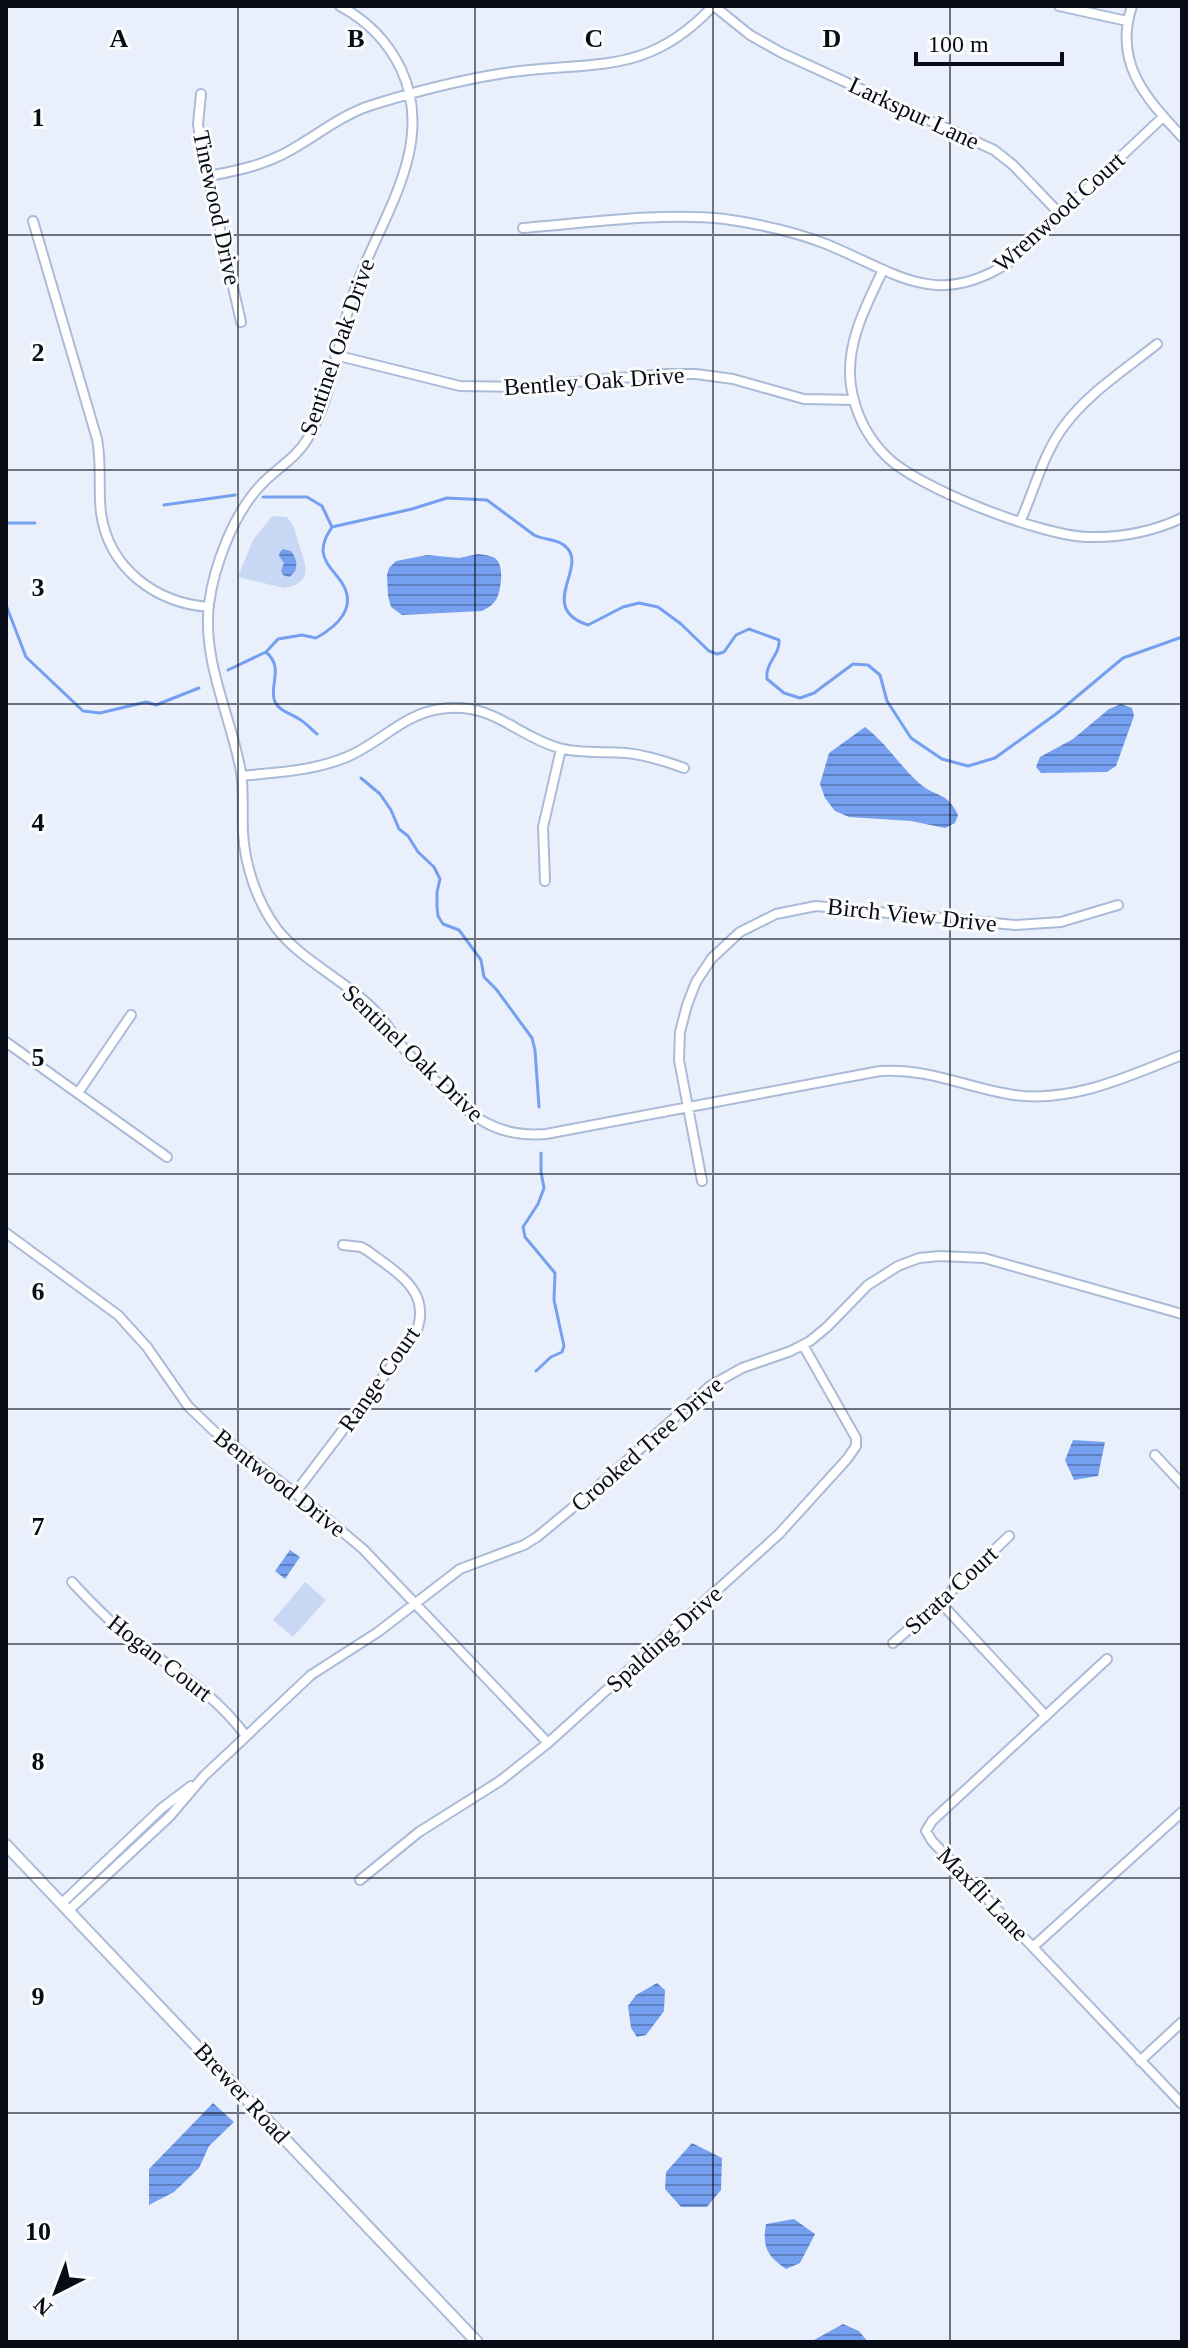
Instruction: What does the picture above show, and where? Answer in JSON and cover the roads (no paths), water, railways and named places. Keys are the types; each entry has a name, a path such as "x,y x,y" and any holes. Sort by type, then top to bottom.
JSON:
{"street":[{"name":"Sentinel Oak Drive","path":"340,6 363,21 384,42 403,74 410,95 413,132 406,168 354,290 322,409 306,443 259,487 233,528 219,562 209,607 210,649 242,776 245,855 253,884 269,917 300,952 371,1007 403,1047 467,1111 488,1125 522,1135 844,1076 897,1070 936,1075 1016,1095 1054,1095 1097,1087 1182,1055"},
{"path":"208,176 271,160 346,115 410,95 501,73 601,64 639,57 672,42 713,6"},
{"name":"Larkspur Lane","path":"713,6 738,27 782,53 994,150 1013,165 1060,214"},
{"path":"1059,6 1127,21"},
{"path":"1132,6 1127,21 1127,46 1132,71 1143,92 1182,137"},
{"name":"Tinewood Drive","path":"201,94 198,124 241,322"},
{"name":"Wrenwood Court","path":"523,228 683,217 749,222 826,244 904,279 929,285 956,284 981,279 1008,263 1163,117"},
{"path":"33,221 97,439 101,465 101,512 111,546 132,575 151,590 177,602 209,607"},
{"path":"883,270 854,340 850,369 854,400 867,432 895,465 926,484 1020,522 1063,534 1107,537 1139,533 1182,518"},
{"path":"1020,522 1063,426 1094,395 1157,344"},
{"name":"Bentley Oak Drive","path":"335,355 460,386 518,387 696,374 733,379 804,399 854,400"},
{"path":"242,776 302,770 333,762 365,747 409,718 458,707 501,718 561,749 639,754 684,768"},
{"path":"545,881 543,827 561,749"},
{"name":"Birch View Drive","path":"702,1181 679,1046 683,1019 690,994 703,970 719,950 740,932 764,919 801,908 824,906 1032,925 1069,920 1118,905"},
{"path":"78,1093 131,1015"},
{"path":"6,1042 167,1157"},
{"name":"Bentwood Drive","path":"6,1233 118,1315 147,1347 188,1406 214,1431 363,1549 548,1743"},
{"name":"Range Court","path":"295,1493 415,1335 420,1320 417,1297 404,1278 361,1247 343,1245"},
{"name":"Crooked Tree Drive","path":"65,1908 170,1816 204,1776 311,1675 378,1632 460,1569 524,1545 549,1528 710,1386 742,1368 803,1345 886,1273 912,1260 940,1256 984,1258 1182,1314"},
{"name":"Spalding Drive","path":"360,1880 419,1832 500,1781 548,1743 779,1534 856,1446 850,1425 803,1345"},
{"path":"1155,1455 1182,1484"},
{"name":"Strata Court","path":"893,1643 1009,1536"},
{"name":"Hogan Court","path":"72,1582 125,1633 213,1698 246,1736"},
{"path":"940,1602 1045,1715"},
{"name":"Maxfli Lane","path":"1107,1659 932,1821 926,1831 932,1841 1182,2104"},
{"path":"1034,1946 1182,1812"},
{"name":"Brewer Road","path":"6,1845 477,2342"},
{"path":"1140,2061 1182,2022"}],"water":[{"path":"283,549 291,551 296,562 295,572 289,577 281,571 284,563 279,556"},
{"path":"478,554 495,558 501,568 498,594 486,609 402,615 391,607 387,575 396,561 427,555 459,558"},
{"path":"1121,704 1132,708 1134,716 1116,766 1107,772 1041,773 1036,767 1040,757 1073,739 1109,709"},
{"path":"865,727 919,783 950,802 958,815 955,823 945,828 911,821 849,817 835,811 825,798 820,784 829,753"},
{"path":"1073,1440 1105,1442 1098,1476 1074,1480 1065,1460"},
{"path":"290,1550 300,1557 285,1579 275,1571"},
{"path":"657,1983 665,1990 664,2011 646,2035 637,2037 631,2028 628,2006 636,1995"},
{"path":"213,2103 234,2122 209,2146 199,2168 174,2192 149,2205 149,2169"},
{"path":"692,2143 722,2158 721,2190 707,2207 681,2207 665,2189 666,2172"},
{"path":"794,2219 815,2234 800,2263 786,2269 767,2250 766,2224"},
{"path":"843,2324 859,2331 868,2342 814,2342 814,2340"}],"waterway":[{"path":"164,505 235,495"},
{"path":"263,497 307,497 322,506 332,527"},
{"path":"228,670 266,652 278,639 302,635 316,638 342,616 348,601 346,592 323,551 332,527 447,498 487,500 534,535 564,545 572,558 564,599 566,609 573,618 588,625 623,607 639,603 658,607 709,651 717,654 724,652 736,635 749,629 779,640 767,679 784,693 800,698 814,693 853,664 868,665 880,675 887,701 911,738 942,759 968,766 995,758 1056,714 1123,658 1182,637"},
{"path":"6,523 35,523"},
{"path":"6,605 26,657 83,711 100,713 146,702 156,705 199,688"},
{"path":"266,652 274,664 275,702 317,734"},
{"path":"361,778 380,794 399,829 434,867 440,879 438,916 443,924 459,930 481,960 484,977 532,1038 539,1107"},
{"path":"536,1371 551,1357 562,1352 564,1346 554,1300 555,1273 525,1237 523,1227 544,1188 541,1153"}]}
